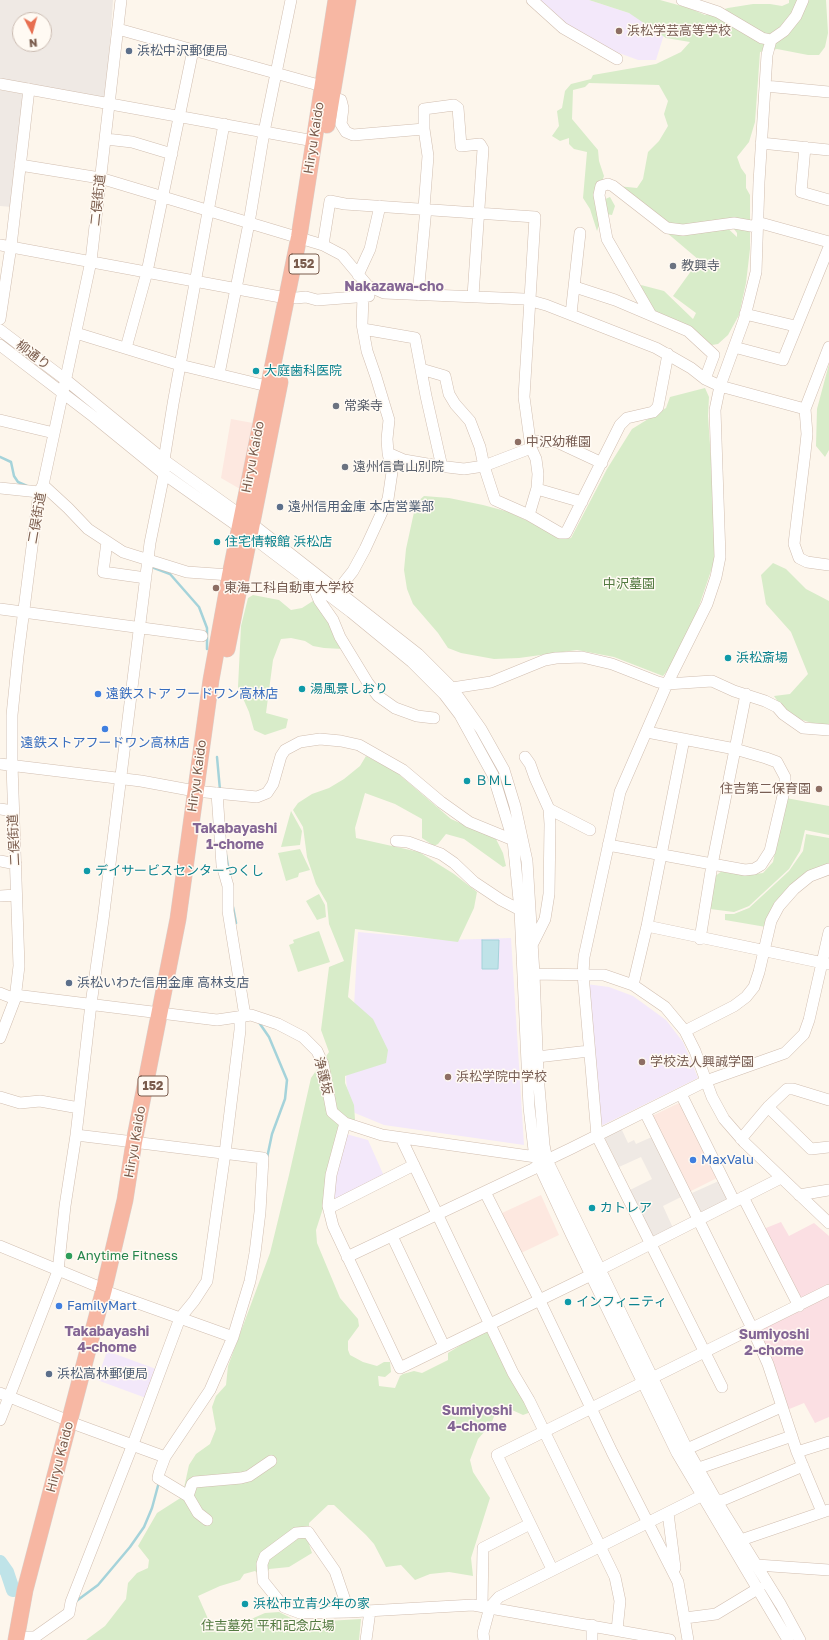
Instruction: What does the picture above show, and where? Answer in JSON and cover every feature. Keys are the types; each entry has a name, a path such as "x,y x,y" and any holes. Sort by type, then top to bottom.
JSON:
{"highway":[{"name":"Hiryu Kaido","path":"23,1639 72,1422 107,1291 122,1245 137,1142 164,1014 186,920 212,793 213,722 246,526 267,386 291,298 310,241 336,0"},
{"name":"Hiryu Kaido","path":"310,241 314,142 348,0"},
{"name":"Hiryu Kaido","path":"212,793 211,680 230,575 246,526 291,298"}],"street":[{"name":"二俣街道","path":"0,1038 15,997 19,966 13,811 12,715 23,613 41,489 91,261 121,0"},
{"path":"219,374 249,223 264,132 291,0"},
{"path":"532,0 563,28 617,59"},
{"path":"682,0 718,12 762,38 771,40"},
{"path":"722,1387 597,1136 583,974 584,957 620,792 667,684 707,604 716,577 720,557 715,410 720,386 745,314 756,272 761,143 767,55 771,40 784,31 796,16 803,0"},
{"path":"118,29 277,73 327,92 341,100 343,108 341,124 346,132 353,135 424,130"},
{"path":"126,348 147,272 194,50"},
{"path":"0,84 224,124 314,142"},
{"path":"765,86 829,92"},
{"path":"0,319 5,246 20,164 29,89"},
{"path":"418,295 428,156 424,130 424,109 454,105 458,108 461,146 480,144 483,149 473,296"},
{"path":"0,1420 5,1395 58,1271 65,1206 76,1135 91,1004 103,920 147,568 164,474 164,460 180,365 224,124"},
{"path":"106,139 132,142 172,154"},
{"path":"761,143 829,150"},
{"path":"805,147 801,192 829,200"},
{"path":"20,164 100,178 310,241 342,255 368,286 384,293"},
{"path":"651,315 607,239 599,195 601,186 608,184 613,186 667,228 683,230 734,223 757,224 829,242"},
{"path":"310,241 330,201 380,206 425,208 478,214 535,217 524,397 531,444 536,459 538,474 537,489 529,516"},
{"path":"358,274 370,249 380,206"},
{"path":"571,314 580,233"},
{"path":"5,246 291,298 306,297 318,300 363,297 384,293 473,296 530,301 571,314 638,340 668,354 691,368 705,379 720,386 805,409"},
{"path":"734,347 783,360 795,326 829,247"},
{"path":"575,287 615,300 688,330 714,354 705,379"},
{"path":"338,590 353,571 388,499 392,472 387,439 389,420 367,351 363,329 363,297"},
{"path":"745,314 795,326"},
{"path":"363,329 415,338 442,467"},
{"name":"柳通り","path":"0,330 66,380 246,526"},
{"path":"76,333 180,365 267,386"},
{"name":"柳通り","path":"0,345 62,392 164,474 246,526"},
{"path":"829,347 805,409 807,434 794,544 799,558 807,562 829,565"},
{"path":"421,369 445,376 449,394 455,404 470,421 480,447 484,466 495,500 560,533 566,533 620,425 627,418 653,412 658,407 668,354"},
{"path":"0,420 54,433"},
{"path":"388,452 404,460 442,467 464,469 484,466 531,444 557,442 602,463"},
{"path":"0,488 41,489 68,508 106,545 123,552 147,568"},
{"path":"537,489 582,502"},
{"path":"246,526 310,580 412,662 444,694 460,715 493,775 513,840 537,1056 541,1161"},
{"path":"246,526 338,590 418,654 452,688 481,729 504,770 516,806 527,860 532,945 529,974 529,1107 541,1161 648,1381 698,1470 757,1565 800,1640"},
{"path":"106,545 103,572 147,568 230,575"},
{"path":"310,580 319,600 333,620 340,637 368,683 378,696 395,708 417,716 434,718"},
{"path":"0,609 202,636"},
{"path":"452,688 491,682 545,660 570,657 601,660 667,684 712,681 777,707 783,714 803,728 829,730"},
{"path":"700,939 712,865 746,694"},
{"path":"608,845 745,870 754,869 761,865 770,851 785,787 785,777 777,762 735,749 647,732"},
{"path":"0,764 120,779 212,793 257,797 267,793 273,784 281,756 285,750 300,742 320,739 341,741 359,745 403,770 441,802 468,822 513,840"},
{"path":"633,985 647,926 684,739"},
{"path":"525,757 530,764 549,809 549,894 545,919 532,945"},
{"path":"23,1639 35,1637 70,1608 180,1318 194,1301 207,1281 240,1030 245,1016 230,927 228,886 222,864 212,793"},
{"path":"0,809 13,811"},
{"path":"549,809 590,830"},
{"path":"396,841 408,842 441,854 454,863 474,882 500,900 520,910"},
{"path":"0,861 16,864"},
{"path":"685,1031 734,1006 754,987 771,921 779,906 794,889 810,876 829,869"},
{"path":"0,896 16,895"},
{"path":"647,926 700,939 825,964"},
{"path":"347,1258 485,1192 541,1161 597,1136 706,1081 785,1053 792,1048 804,1034 825,964 829,932"},
{"path":"529,974 604,975 633,985 665,1008 685,1031 724,1119 741,1139 829,1223"},
{"path":"0,993 15,997 91,1004 217,1020 245,1016"},
{"name":"浄護坂","path":"245,1016 288,1028 318,1051 323,1064 332,1112 345,1123"},
{"path":"537,1056 589,1051"},
{"path":"741,1139 783,1092 793,1089 829,1100"},
{"path":"681,1094 799,1306"},
{"path":"0,1097 20,1103 40,1101 79,1108"},
{"path":"768,1107 811,1149 829,1147"},
{"path":"645,1112 699,1218 752,1328 768,1364 797,1452 826,1511 741,1540"},
{"path":"541,1161 382,1135 345,1123 331,1175 329,1208 333,1226 400,1368 652,1244 699,1218 781,1178"},
{"path":"76,1135 263,1158 260,1212 255,1253 250,1281 233,1337 210,1390 166,1457 161,1479 188,1496 198,1513 207,1520"},
{"path":"401,1138 615,1577 619,1592 617,1630"},
{"path":"329,1208 414,1165"},
{"path":"799,1195 829,1190"},
{"path":"485,1192 539,1299 647,1523 678,1582"},
{"path":"392,1236 444,1346"},
{"path":"0,1246 107,1291 233,1337"},
{"path":"552,1569 497,1455 829,1290"},
{"path":"648,1381 677,1453 701,1496 759,1588 788,1640"},
{"path":"5,1395 166,1457"},
{"path":"687,1449 781,1407"},
{"path":"698,1470 702,1467 792,1436"},
{"path":"797,1452 829,1442"},
{"path":"188,1496 192,1484 195,1482 249,1476 271,1461"},
{"path":"716,1500 723,1500 803,1466"},
{"path":"486,1606 499,1597 552,1569 701,1496"},
{"path":"668,1513 688,1640"},
{"path":"481,1638 486,1606 483,1548 530,1524"},
{"path":"349,1612 335,1572 308,1532 296,1533 265,1556 262,1564 263,1581 284,1607 300,1613 349,1612 370,1611 435,1606 486,1606 592,1625 647,1638 670,1640"},
{"path":"757,1565 829,1570"},
{"path":"685,1618 716,1614 759,1588"},
{"path":"366,1640 370,1611"},
{"path":"592,1625 592,1640"}],"shaded area":[{"path":"0,0 113,0 106,99 0,80"},
{"name":"浜松学芸高等学校","path":"535,0 589,0 629,13 666,28 656,60 638,60 600,46 576,33"},
{"path":"0,90 24,94 12,207 0,206"},
{"path":"231,419 253,423 240,489 221,478"},
{"path":"358,932 446,940 511,938 524,1145 384,1125 350,1111 346,1079 353,1026"},
{"name":"学校法人興誠学園","path":"586,984 609,987 633,996 666,1020 683,1042 698,1078 603,1125 600,1124"},
{"path":"681,1102 719,1177 689,1192 652,1116"},
{"path":"621,1128 628,1143 634,1140 636,1144 654,1136 683,1196 663,1206 673,1228 653,1237 630,1190 652,1179 641,1157 619,1167 604,1136"},
{"path":"346,1134 368,1140 384,1176 331,1203 331,1184"},
{"path":"721,1180 730,1200 702,1214 692,1193"},
{"path":"541,1195 559,1235 521,1253 502,1213"},
{"path":"781,1222 789,1236 814,1223 829,1236 829,1417 815,1423 804,1403 787,1410 756,1332 802,1309 761,1230"},
{"path":"107,1351 156,1369 146,1398 97,1380"}],"green space":[{"path":"589,0 660,0 689,8 705,15 728,8 753,4 782,6 789,3 789,0 826,0 828,33 825,47 819,55 808,55 777,49 760,52 755,122 749,142 737,157 741,168 746,175 746,188 750,195 750,249 746,283 739,315 728,335 718,344 712,345 655,314 642,292 641,285 664,291 693,319 696,313 673,296 699,260 653,221 617,186 637,188 643,179 648,152 659,141 668,126 664,114 668,101 659,85 589,83 585,87 573,90 572,119 598,150 599,161 604,176 598,194 603,200 610,197 615,206 612,215 600,213 600,222 597,231 590,209 583,198 587,152 574,149 569,144 569,138 560,141 552,136 559,126 557,111 562,108 565,91 571,84 591,79 593,75 656,64 681,52 690,42 666,38 629,13","holes":["728,221 737,233 737,237 722,223"]},
{"path":"829,364 829,450 825,457 816,446 817,409"},
{"name":"中沢墓園","path":"705,388 709,397 708,416 715,516 714,562 695,618 671,666 663,676 614,657 577,650 519,658 494,659 461,653 448,648 438,633 413,604 407,589 404,570 406,549 416,503 424,496 449,498 483,505 509,512 565,539 571,538 607,469 632,429 666,408 670,397"},
{"path":"773,563 786,569 806,589 829,601 829,725 815,724 796,718 781,706 774,696 790,694 808,674 791,632 766,604 761,575"},
{"path":"253,595 279,600 291,610 302,608 316,599 330,621 334,637 343,649 313,646 305,641 291,638 281,639 273,660 266,713 288,719 286,728 265,735 254,730 249,712 238,687 241,626 248,598"},
{"name":"住吉墓苑 平和記念広場","path":"366,756 395,771 451,819 496,839 503,853 506,866 503,867 464,839 446,834 438,844 434,846 422,838 422,819 395,804 365,793 355,828 356,838 419,852 454,874 477,892 474,908 458,942 355,929 348,997 373,1019 388,1050 386,1063 345,1076 345,1083 354,1105 355,1120 340,1127 333,1146 326,1199 316,1230 317,1243 340,1298 358,1319 359,1326 348,1341 348,1350 350,1355 363,1362 377,1366 384,1362 390,1362 391,1372 385,1377 378,1376 379,1386 395,1388 400,1376 403,1374 414,1371 422,1373 448,1360 448,1353 490,1327 531,1412 523,1415 499,1404 491,1424 478,1439 470,1460 473,1472 490,1498 471,1558 473,1576 449,1572 430,1574 415,1580 401,1565 386,1567 374,1544 366,1535 334,1505 328,1505 309,1523 309,1544 312,1553 289,1567 269,1569 265,1579 255,1571 244,1574 240,1580 220,1586 198,1596 209,1621 220,1620 226,1623 239,1621 242,1623 265,1613 279,1612 293,1619 310,1622 361,1619 359,1640 86,1640 105,1626 126,1599 128,1583 137,1573 148,1568 149,1560 138,1546 157,1513 182,1497 189,1465 196,1454 210,1444 216,1429 212,1407 216,1396 226,1385 228,1366 270,1253 311,1078 329,1052 321,1030 329,967 344,961 329,924 327,903 316,884 307,857 303,827 293,810 298,803 312,794 329,788 344,779 360,766"},
{"path":"786,798 829,806 829,835 805,830 800,851 789,869 749,906 734,912 710,909 714,877 722,871 747,875 763,873 773,862"},
{"path":"291,811 302,831 300,845 281,847"},
{"path":"806,834 829,838 829,865 815,869 766,927 725,920 725,914 734,914 749,908 789,871 803,851"},
{"path":"300,849 310,870 299,873 298,877 286,881 278,853"},
{"path":"319,894 325,905 326,917 317,920 306,901"},
{"path":"319,931 330,962 298,972 289,945 294,943 293,940"}],"water":[{"path":"482,940 499,940 498,969 482,969"}],"waterway":[{"path":"0,457 11,462 14,476 18,482 27,486"},
{"path":"149,566 170,574 199,607 207,628 207,649"},
{"path":"217,757 220,790"},
{"path":"226,855 230,876"},
{"path":"233,907 236,923"},
{"path":"258,1021 269,1037 287,1080 285,1099 272,1134 267,1158"},
{"path":"75,1602 98,1585 130,1547 144,1527 152,1508 159,1482"},
{"path":"0,1562 7,1572 13,1590"}],"place":[{"name":"浜松学芸高等学校","path":"619,31"},
{"name":"浜松中沢郵便局","path":"129,51"},
{"name":"教興寺","path":"673,266"},
{"name":"大庭歯科医院","path":"256,371"},
{"name":"常楽寺","path":"336,406"},
{"name":"中沢幼稚園","path":"518,442"},
{"name":"遠州信貴山別院","path":"345,467"},
{"name":"遠州信用金庫 本店営業部","path":"280,507"},
{"name":"住宅情報館 浜松店","path":"217,542"},
{"name":"東海工科自動車大学校","path":"216,588"},
{"name":"浜松斎場","path":"728,658"},
{"name":"湯風景しおり","path":"302,689"},
{"name":"遠鉄ストア フードワン高林店","path":"98,694"},
{"name":"遠鉄ストアフードワン高林店","path":"105,729"},
{"name":"ＢＭＬ","path":"467,781"},
{"name":"住吉第二保育園","path":"819,789"},
{"name":"デイサービスセンターつくし","path":"87,871"},
{"name":"浜松いわた信用金庫 高林支店","path":"69,983"},
{"name":"学校法人興誠学園","path":"642,1062"},
{"name":"浜松学院中学校","path":"448,1077"},
{"name":"MaxValu","path":"693,1160"},
{"name":"カトレア","path":"592,1208"},
{"name":"Anytime Fitness","path":"69,1256"},
{"name":"インフィニティ","path":"568,1302"},
{"name":"FamilyMart","path":"59,1306"},
{"name":"浜松高林郵便局","path":"49,1374"},
{"name":"浜松市立青少年の家","path":"245,1604"}],"district":[{"name":"Nakazawa-cho","path":"394,287"},
{"name":"Takabayashi 1-chome","path":"235,838"},
{"name":"Takabayashi 4-chome","path":"107,1340"},
{"name":"Sumiyoshi 2-chome","path":"774,1344"},
{"name":"Sumiyoshi 4-chome","path":"477,1420"}]}
